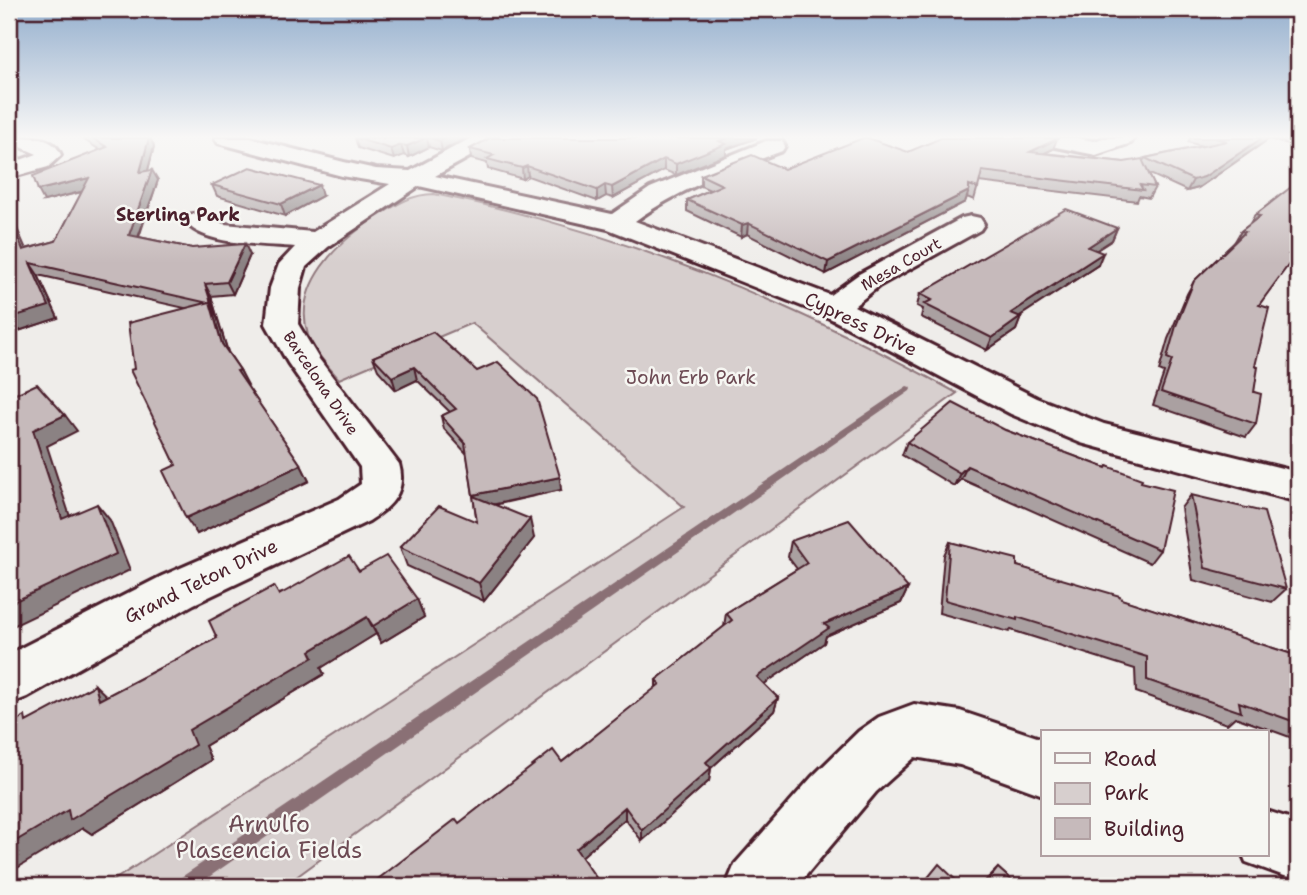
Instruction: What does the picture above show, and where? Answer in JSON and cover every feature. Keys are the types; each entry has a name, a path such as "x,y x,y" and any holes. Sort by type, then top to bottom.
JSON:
{"street":[{"name":"Barcelona Drive","path":"383,476 379,464 305,363 282,324 285,289 293,264 318,241 353,216 416,180"},
{"name":"Cypress Drive","path":"420,180 616,223 833,307 1024,406 1094,434 1298,487"},
{"path":"616,223 659,193 688,180"},
{"path":"198,221 218,231 318,241"},
{"name":"Mesa Court","path":"833,307 869,280 971,224"},
{"name":"Grand Teton Drive","path":"9,680 178,590 354,510 372,499 382,488 383,476"},
{"path":"757,886 861,766 886,744 913,729 955,738 1041,766"},
{"path":"1268,841 1298,851"}],"green space":[{"path":"434,194 571,227 703,273 831,329 957,393 284,886 105,886 684,507 472,323 339,379 321,358 308,335 305,317 312,282 322,267 347,239 375,218 410,198"}],"building":[{"path":"34,180 81,180 38,190"},
{"path":"88,180 149,180 129,235 192,248 245,244 227,282 205,284 211,303 30,263 49,306 9,318 9,216 23,250 56,241"},
{"path":"223,180 299,180 319,185 281,204 212,185"},
{"path":"567,180 625,180 612,187 605,185 597,190"},
{"path":"711,180 980,180 978,188 969,185 969,191 828,262 748,223 742,225 687,200 722,185"},
{"path":"1056,180 1152,180 1155,187 1140,185 1143,190"},
{"path":"1298,184 1298,245 1289,254 1295,256 1259,305 1269,308 1255,366 1258,367 1254,392 1261,394 1256,424 1161,392 1172,360 1167,358 1176,326 1194,281 1245,232 1241,231 1260,216 1255,215"},
{"path":"1066,209 1117,228 1088,247 1103,253 1011,313 1021,317 992,338 924,304 932,300 920,294"},
{"path":"210,302 222,344 240,370 237,371 301,465 186,518 163,471 176,465 130,370 134,369 128,323"},
{"path":"433,332 477,371 498,362 537,399 560,477 473,495 465,443 441,416 456,409 414,367 392,377 373,357"},
{"path":"37,384 65,415 33,430 62,519 97,504 116,554 9,604 9,397"},
{"path":"953,403 1005,430 1142,479 1141,482 1173,490 1160,550 967,466 960,473 907,442"},
{"path":"1191,495 1264,512 1286,589 1205,568"},
{"path":"473,496 530,519 479,583 400,547 439,506 477,522"},
{"path":"849,520 908,588 824,624 829,628 757,677 778,698 706,762 711,768 642,830 625,807 576,849 599,882 594,886 369,886 456,819 459,823 553,750 562,762 660,684 656,680 732,620 726,613 807,563 791,541"},
{"path":"950,542 1017,559 1017,566 1120,596 1121,599 1298,656 1298,723 1239,702 1241,712 1147,680 1147,657 1017,617 1017,620 945,600"},
{"path":"349,556 359,571 386,556 417,599 373,626 367,617 310,651 313,657 189,730 195,745 70,820 68,810 9,845 9,725 25,716 26,722 95,685 99,700 217,638 209,621 274,586 279,595"},
{"path":"939,864 962,886 921,886"},
{"path":"998,868 1018,886 984,886"}],"waterway":[{"path":"183,886 907,389"}],"district":[{"name":"Sterling Park","path":"178,215"}],"park label":[{"name":"John Erb Park","path":"691,377"},
{"name":"Arnulfo Plascencia Fields","path":"269,837"}]}
